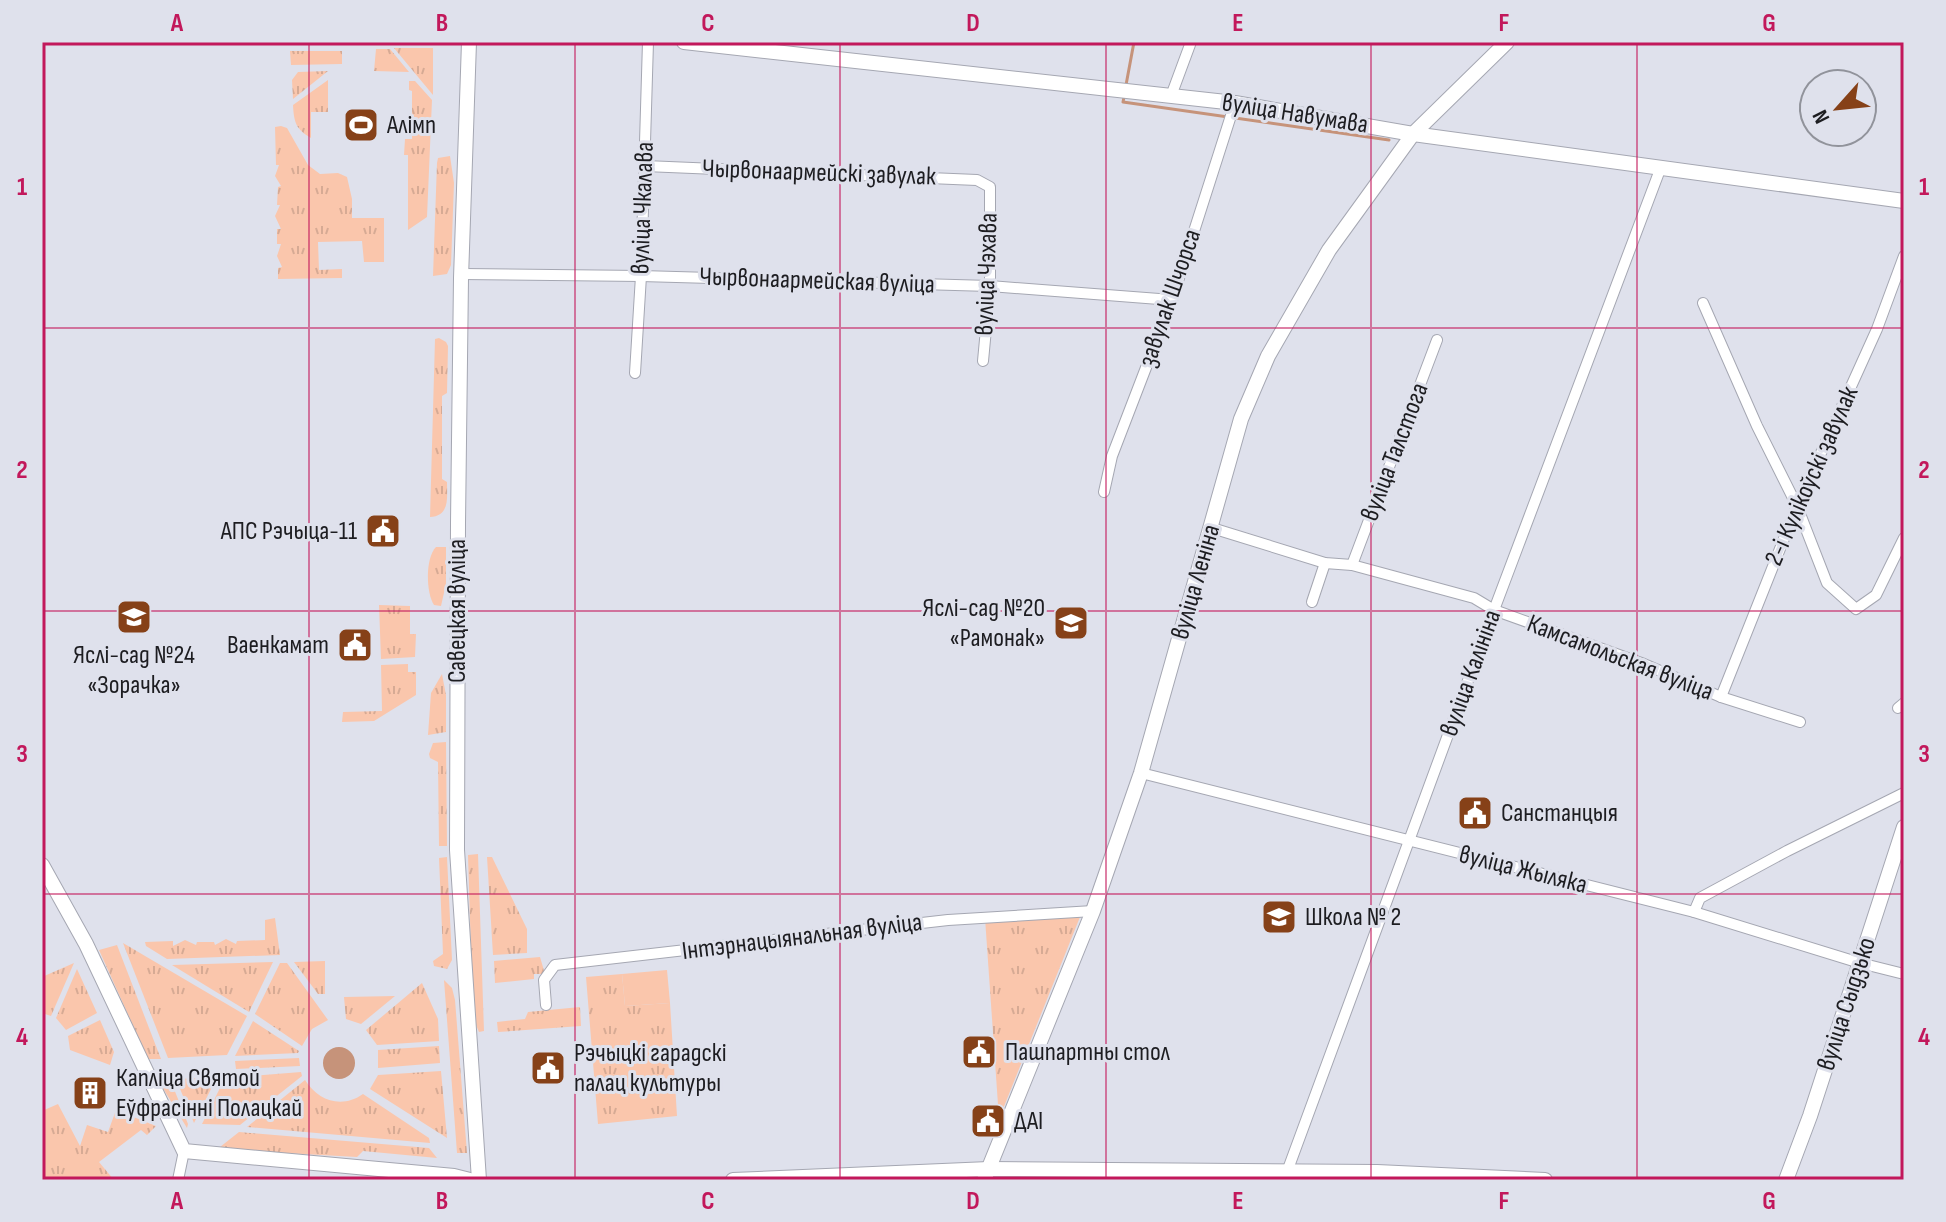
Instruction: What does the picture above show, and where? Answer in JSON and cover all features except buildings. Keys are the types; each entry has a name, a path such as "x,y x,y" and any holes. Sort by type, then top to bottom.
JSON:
{"street":[{"name":"Савецкая вуліца","path":"469,42 458,523 457,850 479,1180"},
{"name":"вуліца Чкалава","path":"635,373 648,42"},
{"name":"вуліца Навумава","path":"684,42 1235,103 1413,134 1904,201"},
{"path":"1171,96 1191,42"},
{"name":"вуліца Леніна","path":"986,1174 1093,911 1141,773 1241,419 1268,356 1329,250 1413,134 1507,42"},
{"name":"завулак Шчорса","path":"1104,492 1112,456 1172,300 1235,103"},
{"name":"Чырвонаармейскі завулак","path":"645,166 977,180 990,187"},
{"name":"вуліца Калініна","path":"1286,1176 1661,167"},
{"name":"вуліца Чэхава","path":"983,361 990,286 990,187"},
{"name":"2-і Кулікоўскі завулак","path":"1721,697 1797,506 1877,329 1904,256"},
{"name":"Чырвонаармейская вуліца","path":"462,274 990,286 1172,300"},
{"path":"1703,303 1757,426 1797,506 1827,583 1856,609 1876,595 1904,538"},
{"name":"вуліца Талстога","path":"1352,565 1437,340"},
{"name":"Камсамольская вуліца","path":"1212,528 1325,563 1352,565 1474,598 1494,610 1644,664 1721,697 1800,722"},
{"path":"1312,602 1325,563"},
{"name":"вуліца Жыляка","path":"1141,773 1694,912 1904,974"},
{"path":"1694,912 1700,898 1904,793"},
{"name":"вуліца Сыдзько","path":"1786,1180 1810,1116 1904,827"},
{"path":"42,865 86,944 184,1151 178,1180"},
{"name":"Інтэрнацыянальная вуліца","path":"546,1005 544,980 555,965 948,920 1093,911"},
{"path":"184,1151 470,1180"},
{"path":"733,1180 986,1174 1545,1180"}],"green space":[{"path":"394,48 433,48 433,95"},
{"path":"376,49 390,49 409,72 374,71"},
{"path":"290,51 342,51 342,64 291,65"},
{"path":"328,71 293,99 292,80 298,72"},
{"path":"328,80 328,112 311,112 311,138 297,125 293,105"},
{"path":"409,81 415,81 432,100 427,217 408,230 408,155 404,155 405,139 412,139 412,91 409,90"},
{"path":"275,127 287,128 308,165 320,174 338,173 347,177 352,218 384,218 384,262 364,262 362,241 318,242 319,270 342,269 342,278 278,279 278,268 282,267 277,256 281,244 277,244 277,229 281,229 275,216 280,205 277,205 278,187 281,186 275,176 279,165 276,165"},
{"path":"450,156 454,183 451,265 447,274 433,276 437,163 438,158"},
{"path":"439,338 448,346 447,393 442,396 442,479 447,482 447,500 441,513 430,517 435,339"},
{"path":"436,547 446,547 446,584 441,606 434,605 431,600 428,584 428,567"},
{"path":"379,605 410,606 410,634 416,634 415,657 381,659"},
{"path":"408,664 408,672 416,672 416,695 374,721 342,722 343,712 382,711 381,665"},
{"path":"442,674 446,695 446,732 428,735 431,693"},
{"path":"446,742 447,846 439,846 438,762 429,754 433,743"},
{"path":"478,854 484,1031 479,1032 473,1018 468,855"},
{"path":"447,857 452,960 447,969 434,966 433,961 443,954 439,858"},
{"path":"487,857 492,857 527,929 527,953 493,955"},
{"path":"1082,912 999,1119 985,918"},
{"path":"275,918 280,955 167,959 146,946 145,942 173,941 173,946 185,940 196,945 197,942 214,942 215,945 226,939 236,944 237,941 265,940 265,920"},
{"path":"123,943 247,1016 227,1055 168,1058"},
{"path":"117,945 161,1059 148,1059 99,950"},
{"path":"540,957 545,974 534,974 534,979 495,983 494,961"},
{"path":"325,961 325,994 318,994 294,962"},
{"path":"273,962 249,1012 172,965"},
{"path":"74,963 51,1016 42,1013 42,977"},
{"path":"280,963 287,963 328,1020 312,1029 302,1046 255,1014"},
{"path":"77,969 97,1013 66,1030 56,1018"},
{"path":"667,970 670,1003 625,1006 622,974"},
{"path":"622,974 625,1006 670,1003 677,1116 598,1124 586,977"},
{"path":"444,980 452,988 455,1000 467,1153 457,1153"},
{"path":"422,983 438,1019 439,1041 377,1045 366,1030"},
{"path":"395,996 361,1024 346,1019 344,997"},
{"path":"580,1007 581,1026 498,1032 497,1022 525,1019 528,1012"},
{"path":"100,1020 114,1052 110,1065 70,1050 68,1036"},
{"path":"253,1021 299,1051 298,1053 235,1056"},
{"path":"439,1046 440,1063 378,1068 378,1050"},
{"path":"299,1058 300,1066 236,1069 235,1061"},
{"path":"441,1071 447,1138 370,1089 378,1075"},
{"path":"301,1072 302,1076 240,1125 202,1124 225,1078"},
{"path":"217,1077 194,1123 176,1079"},
{"path":"170,1079 188,1124 187,1128 158,1080"},
{"path":"305,1080 324,1098 339,1102 363,1094 429,1138 430,1143 247,1127"},
{"path":"58,1104 80,1146 87,1125 108,1132 116,1110 156,1126 147,1135 141,1130 99,1162 114,1180 42,1180 42,1111"},
{"path":"239,1132 429,1148 437,1158 363,1151 357,1157 220,1147"}],"shaded area":[{"path":"339,1047 350,1052 355,1063 350,1074 339,1079 328,1074 323,1063 328,1052"}],"waterway":[{"path":"1126,85 1134,42"},
{"path":"1124,97 1123,102 1389,140"}],"place":[{"name":"Алімп","path":"361,125"},
{"name":"АПС Рэчыца-11","path":"383,531"},
{"name":"Яслі-сад №24 «Зорачка»","path":"134,617"},
{"name":"Яслі-сад №20 «Рамонак»","path":"1071,623"},
{"name":"Ваенкамат","path":"355,645"},
{"name":"Санстанцыя","path":"1475,813"},
{"name":"Школа № 2","path":"1279,917"},
{"name":"Пашпартны стол","path":"979,1052"},
{"name":"Рэчыцкі гарадскі палац культуры","path":"548,1068"},
{"name":"Капліца Святой Еўфрасінні Полацкай","path":"90,1093"},
{"name":"ДАІ","path":"988,1121"}]}
